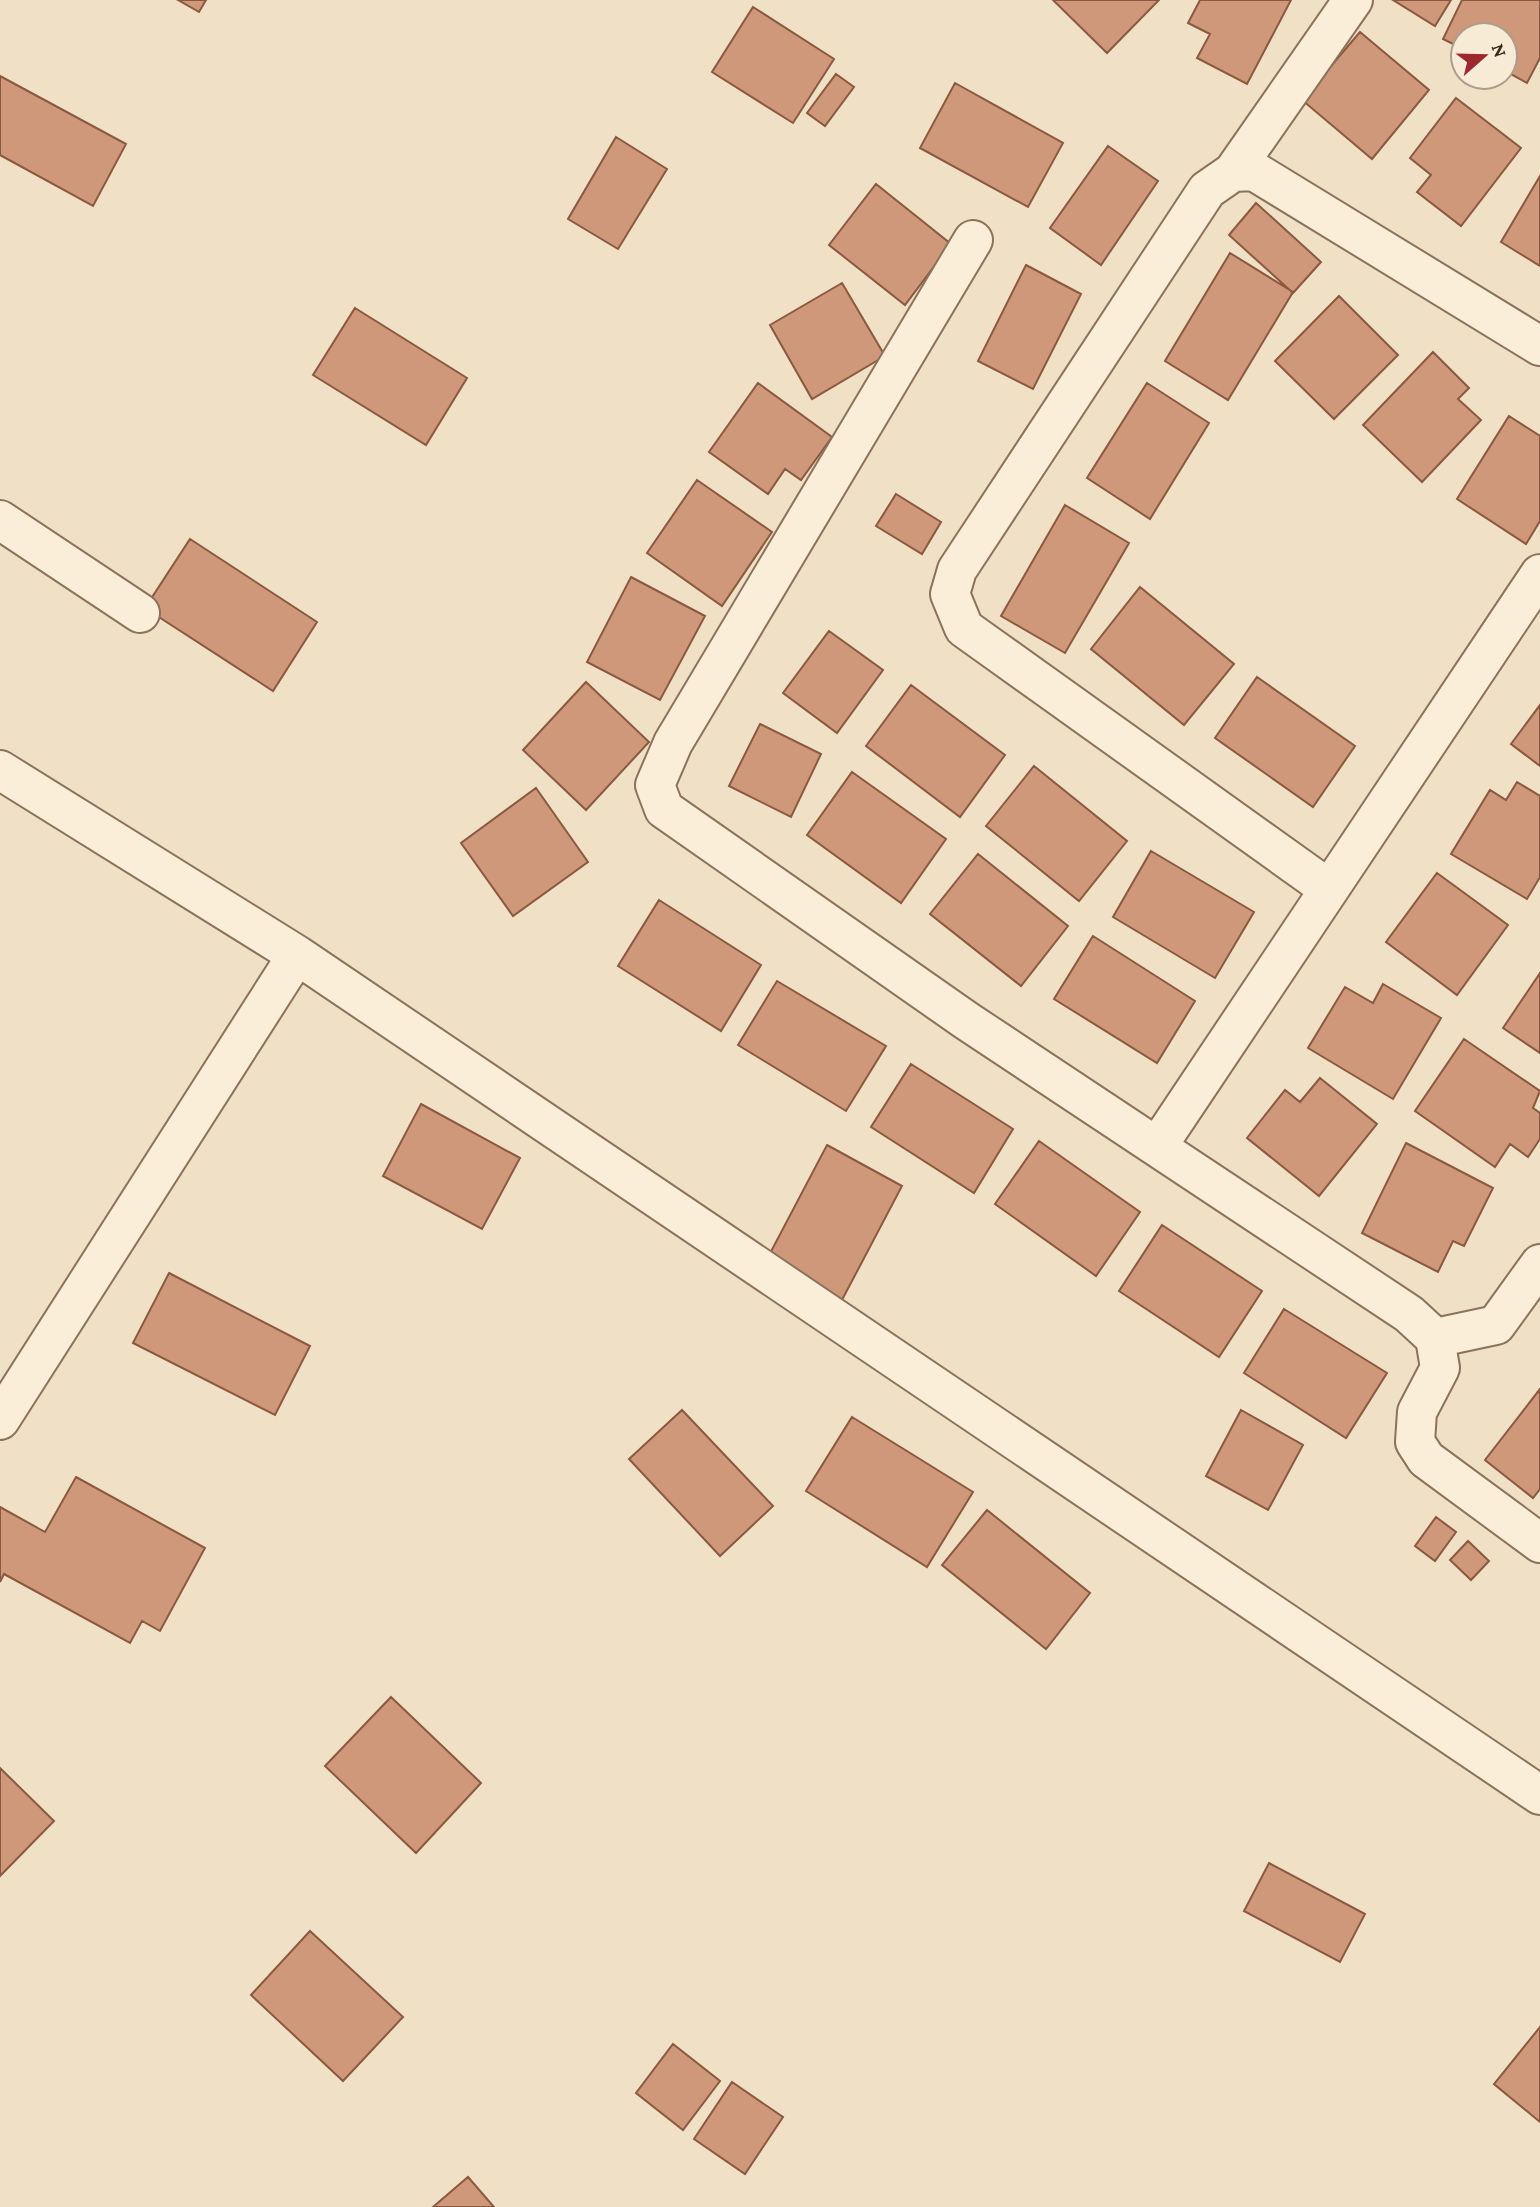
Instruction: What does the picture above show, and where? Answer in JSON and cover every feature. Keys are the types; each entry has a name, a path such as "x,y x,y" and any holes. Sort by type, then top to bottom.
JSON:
{"street":[{"path":"1329,889 964,628 950,594 957,570 1207,190 1233,172 1353,0"},
{"path":"1233,172 1254,171 1540,346"},
{"path":"974,240 673,743 655,785 664,809 967,1021 1409,1314 1435,1338 1440,1368 1417,1412 1415,1442 1426,1459 1540,1544"},
{"path":"0,520 140,613"},
{"path":"1157,1147 1540,574"},
{"path":"0,770 297,955 1540,1795"},
{"path":"0,1420 297,955"},
{"path":"1435,1338 1496,1325 1540,1264"}],"building":[{"path":"178,0 206,0 199,12"},
{"path":"1053,0 1159,0 1107,53"},
{"path":"1200,0 1291,0 1247,84 1197,58 1210,34 1188,23"},
{"path":"1393,0 1451,0 1435,26"},
{"path":"1462,0 1540,0 1540,58 1527,83 1519,79 1519,21 1452,21"},
{"path":"753,7 834,59 793,123 712,72"},
{"path":"1449,27 1449,42 1443,39"},
{"path":"1360,32 1429,90 1372,159 1302,100"},
{"path":"836,74 854,87 825,126 807,113"},
{"path":"0,76 126,144 93,206 0,155"},
{"path":"955,83 1063,143 1028,207 920,148"},
{"path":"1456,98 1521,148 1461,226 1417,192 1431,175 1410,158"},
{"path":"616,137 667,169 618,249 568,219"},
{"path":"1108,146 1158,181 1101,265 1050,228"},
{"path":"1540,176 1540,266 1501,242"},
{"path":"876,184 951,244 905,305 829,245"},
{"path":"1256,203 1321,262 1293,293 1229,235"},
{"path":"1230,253 1293,292 1228,400 1165,361"},
{"path":"1026,265 1081,294 1033,389 978,361"},
{"path":"842,283 885,356 812,399 770,325"},
{"path":"1339,296 1398,355 1334,419 1275,361"},
{"path":"355,308 467,378 426,445 313,375"},
{"path":"1433,352 1469,388 1458,399 1481,420 1422,482 1363,425"},
{"path":"758,383 832,437 801,480 785,469 768,494 709,452"},
{"path":"1147,383 1209,423 1150,519 1087,478"},
{"path":"1509,416 1540,436 1540,521 1526,544 1457,499"},
{"path":"697,480 772,532 722,606 647,553"},
{"path":"896,494 941,522 922,554 876,526"},
{"path":"1065,505 1129,543 1065,653 1001,616"},
{"path":"190,539 317,622 273,691 145,608"},
{"path":"631,577 705,616 660,700 587,662"},
{"path":"1140,587 1234,664 1184,725 1091,649"},
{"path":"829,631 883,670 837,733 783,693"},
{"path":"1257,677 1355,746 1313,807 1215,738"},
{"path":"586,682 649,742 586,810 523,750"},
{"path":"911,685 1005,755 960,817 866,746"},
{"path":"1540,705 1540,766 1511,744"},
{"path":"760,724 821,754 791,817 729,786"},
{"path":"1034,766 1127,841 1079,901 986,826"},
{"path":"852,772 946,839 901,903 807,835"},
{"path":"1517,782 1540,796 1540,877 1527,899 1451,854 1490,790 1506,800"},
{"path":"536,788 588,862 513,916 461,843"},
{"path":"1151,851 1254,912 1215,978 1113,917"},
{"path":"978,854 1068,926 1021,986 930,914"},
{"path":"1437,873 1508,925 1457,995 1386,942"},
{"path":"659,900 761,965 721,1031 618,966"},
{"path":"1093,936 1195,1001 1157,1063 1054,999"},
{"path":"1540,973 1540,1053 1503,1028"},
{"path":"777,981 886,1046 846,1111 738,1045"},
{"path":"1383,984 1441,1018 1393,1099 1308,1048 1345,987 1373,1003"},
{"path":"1464,1039 1540,1091 1533,1108 1540,1113 1540,1139 1528,1157 1510,1144 1495,1167 1415,1111"},
{"path":"911,1064 1013,1129 974,1193 871,1127"},
{"path":"1320,1078 1377,1124 1319,1196 1247,1138 1285,1090 1300,1102"},
{"path":"421,1104 520,1158 482,1229 383,1176"},
{"path":"1039,1141 1140,1212 1096,1276 995,1204"},
{"path":"1406,1143 1493,1188 1464,1246 1453,1241 1438,1272 1362,1233"},
{"path":"827,1145 902,1186 842,1300 767,1259"},
{"path":"1162,1225 1262,1291 1219,1357 1119,1291"},
{"path":"169,1273 310,1346 275,1415 133,1343"},
{"path":"1284,1309 1387,1373 1346,1438 1244,1373"},
{"path":"1540,1389 1540,1489 1533,1498 1485,1460"},
{"path":"682,1410 773,1506 720,1556 629,1459"},
{"path":"1241,1410 1303,1445 1268,1510 1206,1476"},
{"path":"852,1417 973,1492 927,1567 806,1491"},
{"path":"76,1477 205,1548 160,1631 142,1621 130,1643 4,1574 0,1582 0,1507 45,1532"},
{"path":"987,1510 1090,1593 1046,1649 942,1565"},
{"path":"1436,1517 1456,1532 1435,1561 1415,1546"},
{"path":"1468,1541 1489,1561 1471,1580 1450,1560"},
{"path":"391,1697 481,1783 416,1853 325,1766"},
{"path":"0,1768 54,1821 0,1876"},
{"path":"1269,1863 1365,1914 1340,1962 1244,1911"},
{"path":"310,1931 403,2017 343,2081 251,1995"},
{"path":"1540,2027 1540,2122 1494,2084"},
{"path":"673,2044 720,2081 683,2130 636,2093"},
{"path":"732,2082 783,2117 745,2174 694,2139"},
{"path":"468,2177 494,2207 433,2207"}]}
